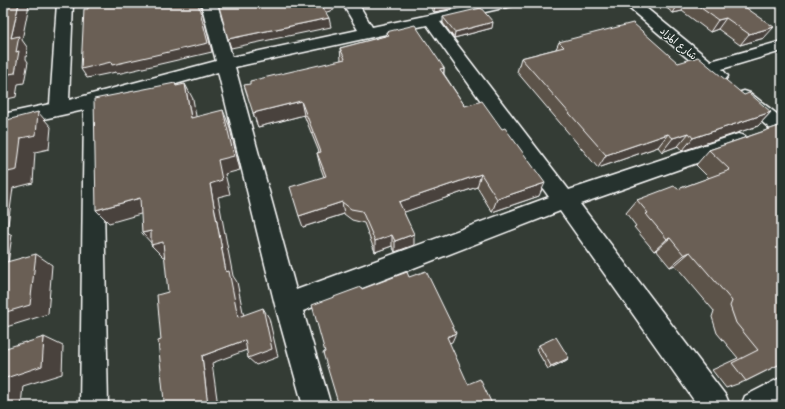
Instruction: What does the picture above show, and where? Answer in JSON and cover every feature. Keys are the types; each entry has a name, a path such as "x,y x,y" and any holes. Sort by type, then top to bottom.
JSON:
{"street":[{"path":"59,108 65,3"},
{"path":"209,3 288,305 317,406"},
{"path":"350,3 368,33"},
{"name":"شارع المزاد","path":"631,3 781,127"},
{"path":"3,121 93,101 226,64 496,4"},
{"path":"430,19 716,406"},
{"path":"708,67 782,46"},
{"path":"93,101 94,406"},
{"path":"288,305 565,200 781,127"},
{"path":"755,406 782,391"}],"building":[{"path":"3,3 19,3 11,38 19,36 16,52 19,51 15,73 9,74 6,87 3,88"},
{"path":"88,3 198,3 208,43 112,65 111,62 81,69 84,9 88,9"},
{"path":"218,3 324,3 321,4 329,18 228,39"},
{"path":"694,3 739,3 774,27 749,34 726,18 718,20"},
{"path":"481,8 493,22 455,32 443,17"},
{"path":"633,23 678,63 698,57 744,95 749,93 771,112 693,138 689,133 673,138 668,134 606,155 521,58 564,47 559,42"},
{"path":"415,25 444,68 440,69 465,106 482,101 502,129 505,128 545,183 497,199 481,174 399,202 414,234 395,241 392,235 375,241 362,211 351,209 342,202 299,216 290,187 326,176 317,153 321,152 301,101 253,113 244,85 250,84 250,81 345,59 340,48 389,35 386,32"},
{"path":"175,83 176,86 185,84 191,118 223,110 234,156 218,160 222,180 210,184 226,272 229,271 238,317 263,308 272,349 248,358 245,340 202,356 208,406 152,406 164,401 158,341 161,340 157,295 168,292 163,242 151,245 151,231 142,233 140,198 96,210 94,99"},
{"path":"38,112 36,135 21,138 17,170 3,173 3,121"},
{"path":"782,125 782,363 746,381 732,363 758,350 736,323 730,306 732,301 690,252 684,255 670,238 667,239 646,214 648,213 637,200 674,186 678,189 730,170 709,150"},
{"path":"36,254 30,305 3,313 3,263"},
{"path":"426,271 456,333 447,337 468,384 480,379 493,406 339,406 323,353 325,352 312,305 361,287 362,289 407,272 409,277"},
{"path":"44,337 42,366 3,379 3,349"},
{"path":"556,337 569,358 551,366 539,345"}]}
